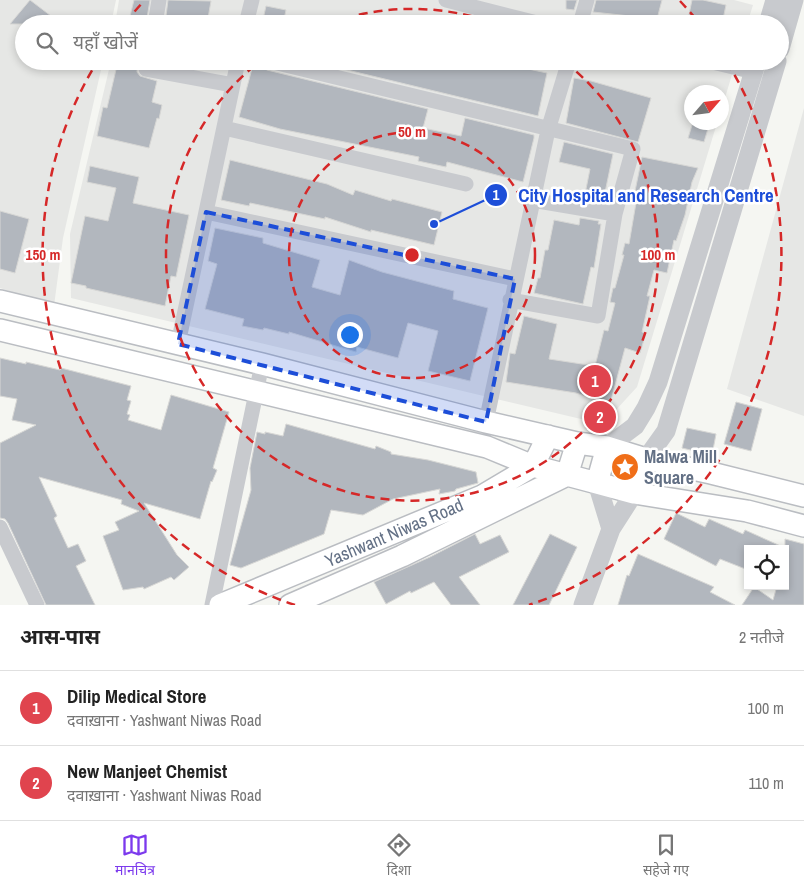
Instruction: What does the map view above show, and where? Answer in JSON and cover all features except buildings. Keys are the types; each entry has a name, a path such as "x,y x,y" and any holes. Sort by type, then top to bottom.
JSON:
{"main road":[{"path":"0,301 262,364 486,422 578,443 607,447 646,459 804,496"},
{"path":"0,330 487,448 534,466 597,484 634,493 747,511 804,526"},
{"path":"534,466 548,436"},
{"path":"567,475 578,443"},
{"path":"597,484 607,447"},
{"path":"634,493 646,459"},
{"name":"Yashwant Niwas Road","path":"220,605 482,496 534,466"},
{"name":"Yashwant Niwas Road","path":"290,605 402,556 567,475"}],"street":[{"path":"156,15 159,0"},
{"path":"248,15 252,0"},
{"path":"446,0 505,15"},
{"path":"583,15 587,0"},
{"path":"771,15 775,0"},
{"path":"789,18 794,0"},
{"path":"151,70 233,85"},
{"path":"178,344 236,70"},
{"path":"306,70 548,130 633,149 615,214 598,316 510,300"},
{"path":"486,422 532,200 548,130 566,70"},
{"path":"607,447 635,426 658,382 754,70"},
{"path":"646,459 666,431 774,70"},
{"path":"224,128 466,184"},
{"path":"532,200 615,214"},
{"path":"206,212 515,279"},
{"path":"212,605 262,364"},
{"path":"597,484 611,529"},
{"path":"583,605 611,529 634,493"},
{"path":"1,531 37,605"}],"highlighted area":[{"path":"206,212 515,279 486,422 178,344"}],"shaded area":[{"path":"0,0 116,0 113,15 15,15 15,70 101,70 63,238 54,306 0,288"},
{"path":"119,0 734,0 753,5 750,15 116,15"},
{"path":"109,70 733,70 729,85 684,85 684,130 715,130 637,387 615,411 581,419 71,298 70,234"},
{"path":"804,108 804,416 727,389"}],"place":[{"name":"City Hospital and Research Centre","path":"434,224"},
{"name":"Dilip Medical Store","path":"595,381"},
{"name":"New Manjeet Chemist","path":"600,417"},
{"name":"Malwa Mill Square","path":"625,467"}]}
